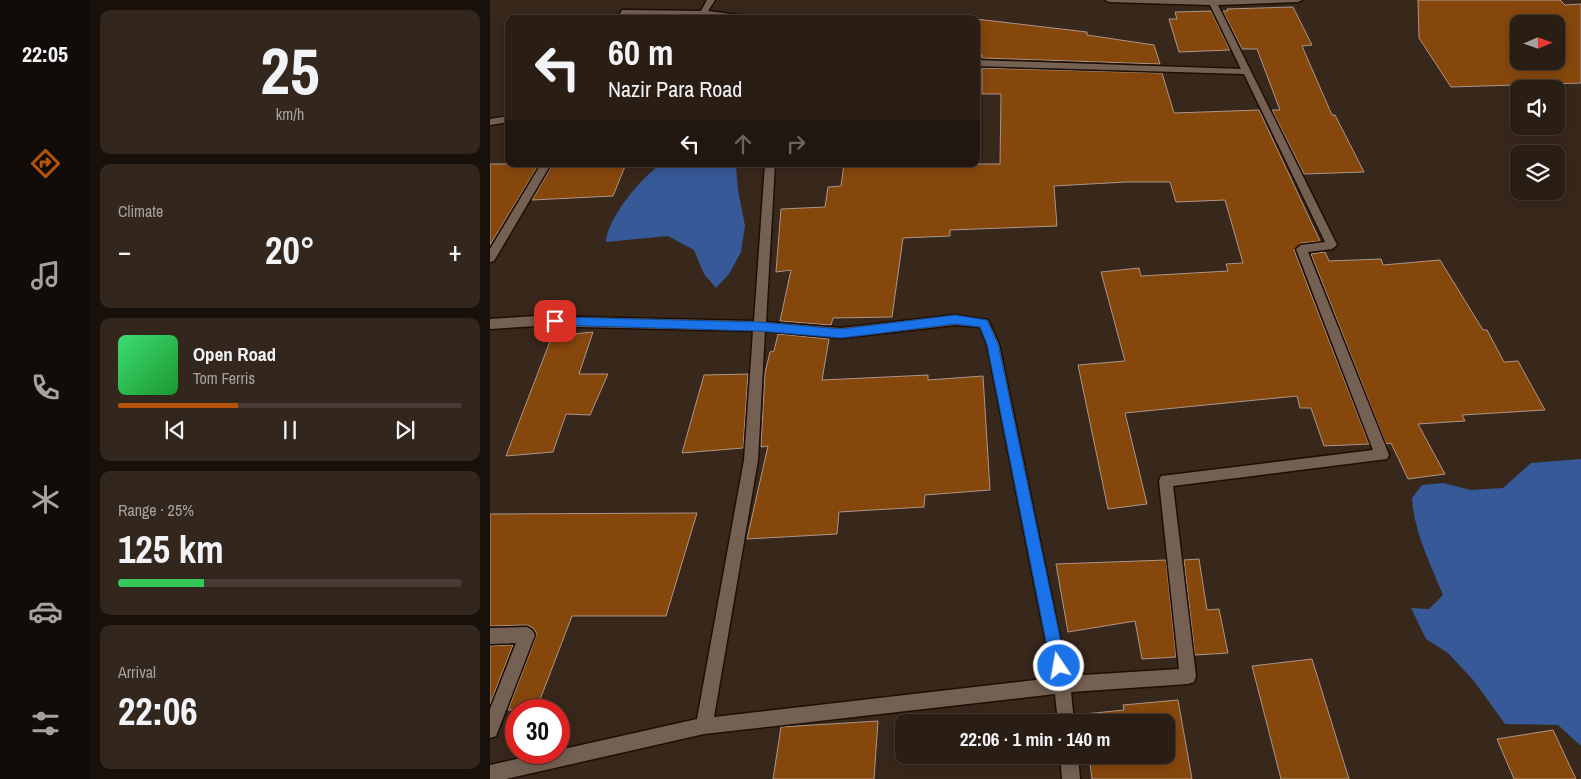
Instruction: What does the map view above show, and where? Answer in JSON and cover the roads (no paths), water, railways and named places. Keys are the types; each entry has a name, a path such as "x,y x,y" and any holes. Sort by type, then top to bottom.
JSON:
{"street":[{"path":"704,13 711,0"},
{"path":"1109,0 1213,3 1298,0"},
{"path":"490,774 704,726 1062,685 1188,676 1166,482 1382,455 1301,249 1332,245 1213,3"},
{"path":"623,15 624,12 704,13 714,15"},
{"path":"980,62 1247,72"},
{"path":"490,122 505,120"},
{"path":"490,258 544,167"},
{"path":"704,726 751,460 770,167"},
{"path":"490,324 537,321 759,326 841,334 955,320 984,323 993,344 1062,685 1065,714"},
{"path":"490,636 526,635 490,730"},
{"path":"1070,764 1072,779"}],"water":[{"path":"657,167 736,167 745,226 741,252 729,274 716,288 704,274 694,250 668,236 606,242 612,222 619,210"},
{"path":"1581,459 1581,746 1558,725 1505,724 1474,681 1448,653 1426,639 1411,608 1429,609 1443,595 1423,547 1413,511 1412,498 1422,485 1443,483 1471,490 1503,488 1531,463"}]}
